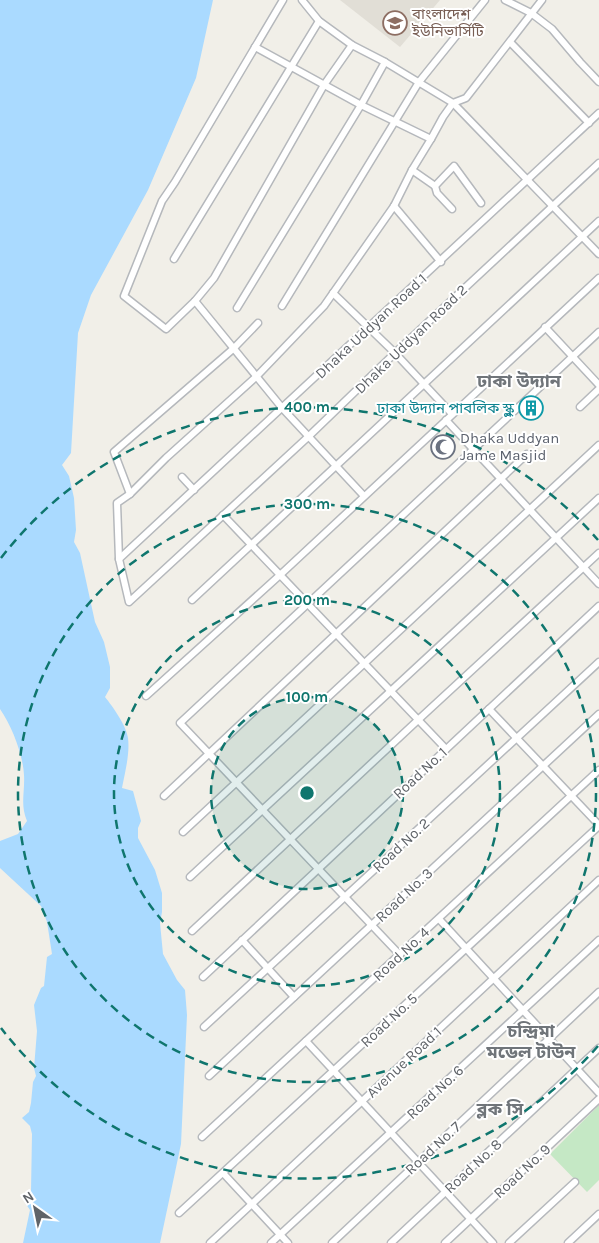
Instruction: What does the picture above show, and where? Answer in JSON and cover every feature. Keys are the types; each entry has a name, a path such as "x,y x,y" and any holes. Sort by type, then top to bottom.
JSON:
{"street":[{"path":"283,0 162,201 124,296 166,329 195,301 214,278 324,85 352,45"},
{"path":"302,0 319,21 352,45 385,62 453,103 599,254"},
{"path":"282,306 419,82 485,0"},
{"path":"505,0 531,13 552,28 599,82"},
{"path":"119,559 117,503 130,494 166,458 257,376 310,321 333,293 394,206 412,170 453,103 466,98 542,0"},
{"path":"174,259 319,21"},
{"path":"510,42 589,123"},
{"path":"255,47 324,85 431,139"},
{"path":"237,308 385,62"},
{"name":"Dhaka Uddyan Road 1","path":"119,559 599,114"},
{"name":"Dhaka Uddyan Road 2","path":"119,559 129,602 599,164"},
{"path":"435,186 454,166 480,203"},
{"path":"412,170 435,186 437,193 452,210"},
{"path":"394,206 441,262"},
{"path":"192,600 599,221"},
{"path":"146,696 280,575 599,278"},
{"path":"333,293 369,327 452,414"},
{"path":"195,301 308,437 364,496"},
{"path":"130,494 114,452 233,349 258,323"},
{"path":"546,327 599,385"},
{"path":"400,955 180,723 599,332"},
{"path":"580,407 599,389"},
{"path":"446,420 599,584"},
{"path":"183,832 235,781 364,664 599,445"},
{"path":"164,796 527,454"},
{"path":"182,477 194,490"},
{"path":"190,877 599,498"},
{"path":"223,515 446,749"},
{"path":"192,931 599,553"},
{"name":"Road No. 1","path":"203,977 599,606"},
{"name":"Road No. 2","path":"204,1027 599,662"},
{"path":"489,708 599,825"},
{"name":"Road No. 3","path":"210,1076 599,714"},
{"name":"Road No. 4","path":"202,1138 599,770"},
{"name":"Road No. 5","path":"179,1213 599,825"},
{"name":"Avenue Road 1","path":"210,1243 599,880"},
{"path":"439,919 599,1094"},
{"path":"242,940 294,997"},
{"name":"Road No. 6","path":"271,1243 599,940"},
{"name":"Road No. 7","path":"332,1243 599,992"},
{"path":"306,1041 492,1243"},
{"name":"Road No. 8","path":"391,1243 599,1048"},
{"name":"Road No. 9","path":"445,1243 599,1099"},
{"path":"223,1173 288,1243"},
{"path":"509,1243 575,1182"},
{"path":"568,1243 599,1214"}],"shaded area":[{"name":"বাংলাদেশ ইউনিভার্সিটি","path":"340,0 440,0 400,47"}],"green space":[{"path":"599,1105 599,1180 587,1192 550,1154"}],"water":[{"path":"0,0 213,0 196,78 148,190 91,295 78,333 71,453 62,465 69,476 74,498 76,530 74,542 80,553 95,622 104,642 110,667 110,688 105,697 122,722 128,738 128,757 122,788 133,791 141,821 138,828 138,838 155,870 162,893 160,923 163,954 177,980 185,990 187,1015 181,1144 160,1243 23,1243 30,1210 26,1204 31,1191 32,1134 30,1126 22,1118 29,1112 33,1082 36,1076 34,1068 37,1031 34,1005 41,988 44,986 47,957 52,954 47,922 41,906 0,868 0,841 18,834 27,821 23,804 24,775 22,759 13,732 0,709"}],"place":[{"name":"বাংলাদেশ ইউনিভার্সিটি","path":"395,23"},
{"name":"ঢাকা উদ্যান পাবলিক স্কুল","path":"531,408"},
{"name":"Dhaka Uddyan Jame Masjid","path":"443,447"}],"district":[{"name":"ঢাকা উদ্যান","path":"519,381"},
{"name":"চন্দ্রিমা মডেল টাউন","path":"531,1041"},
{"name":"ব্লক সি","path":"500,1109"}]}
